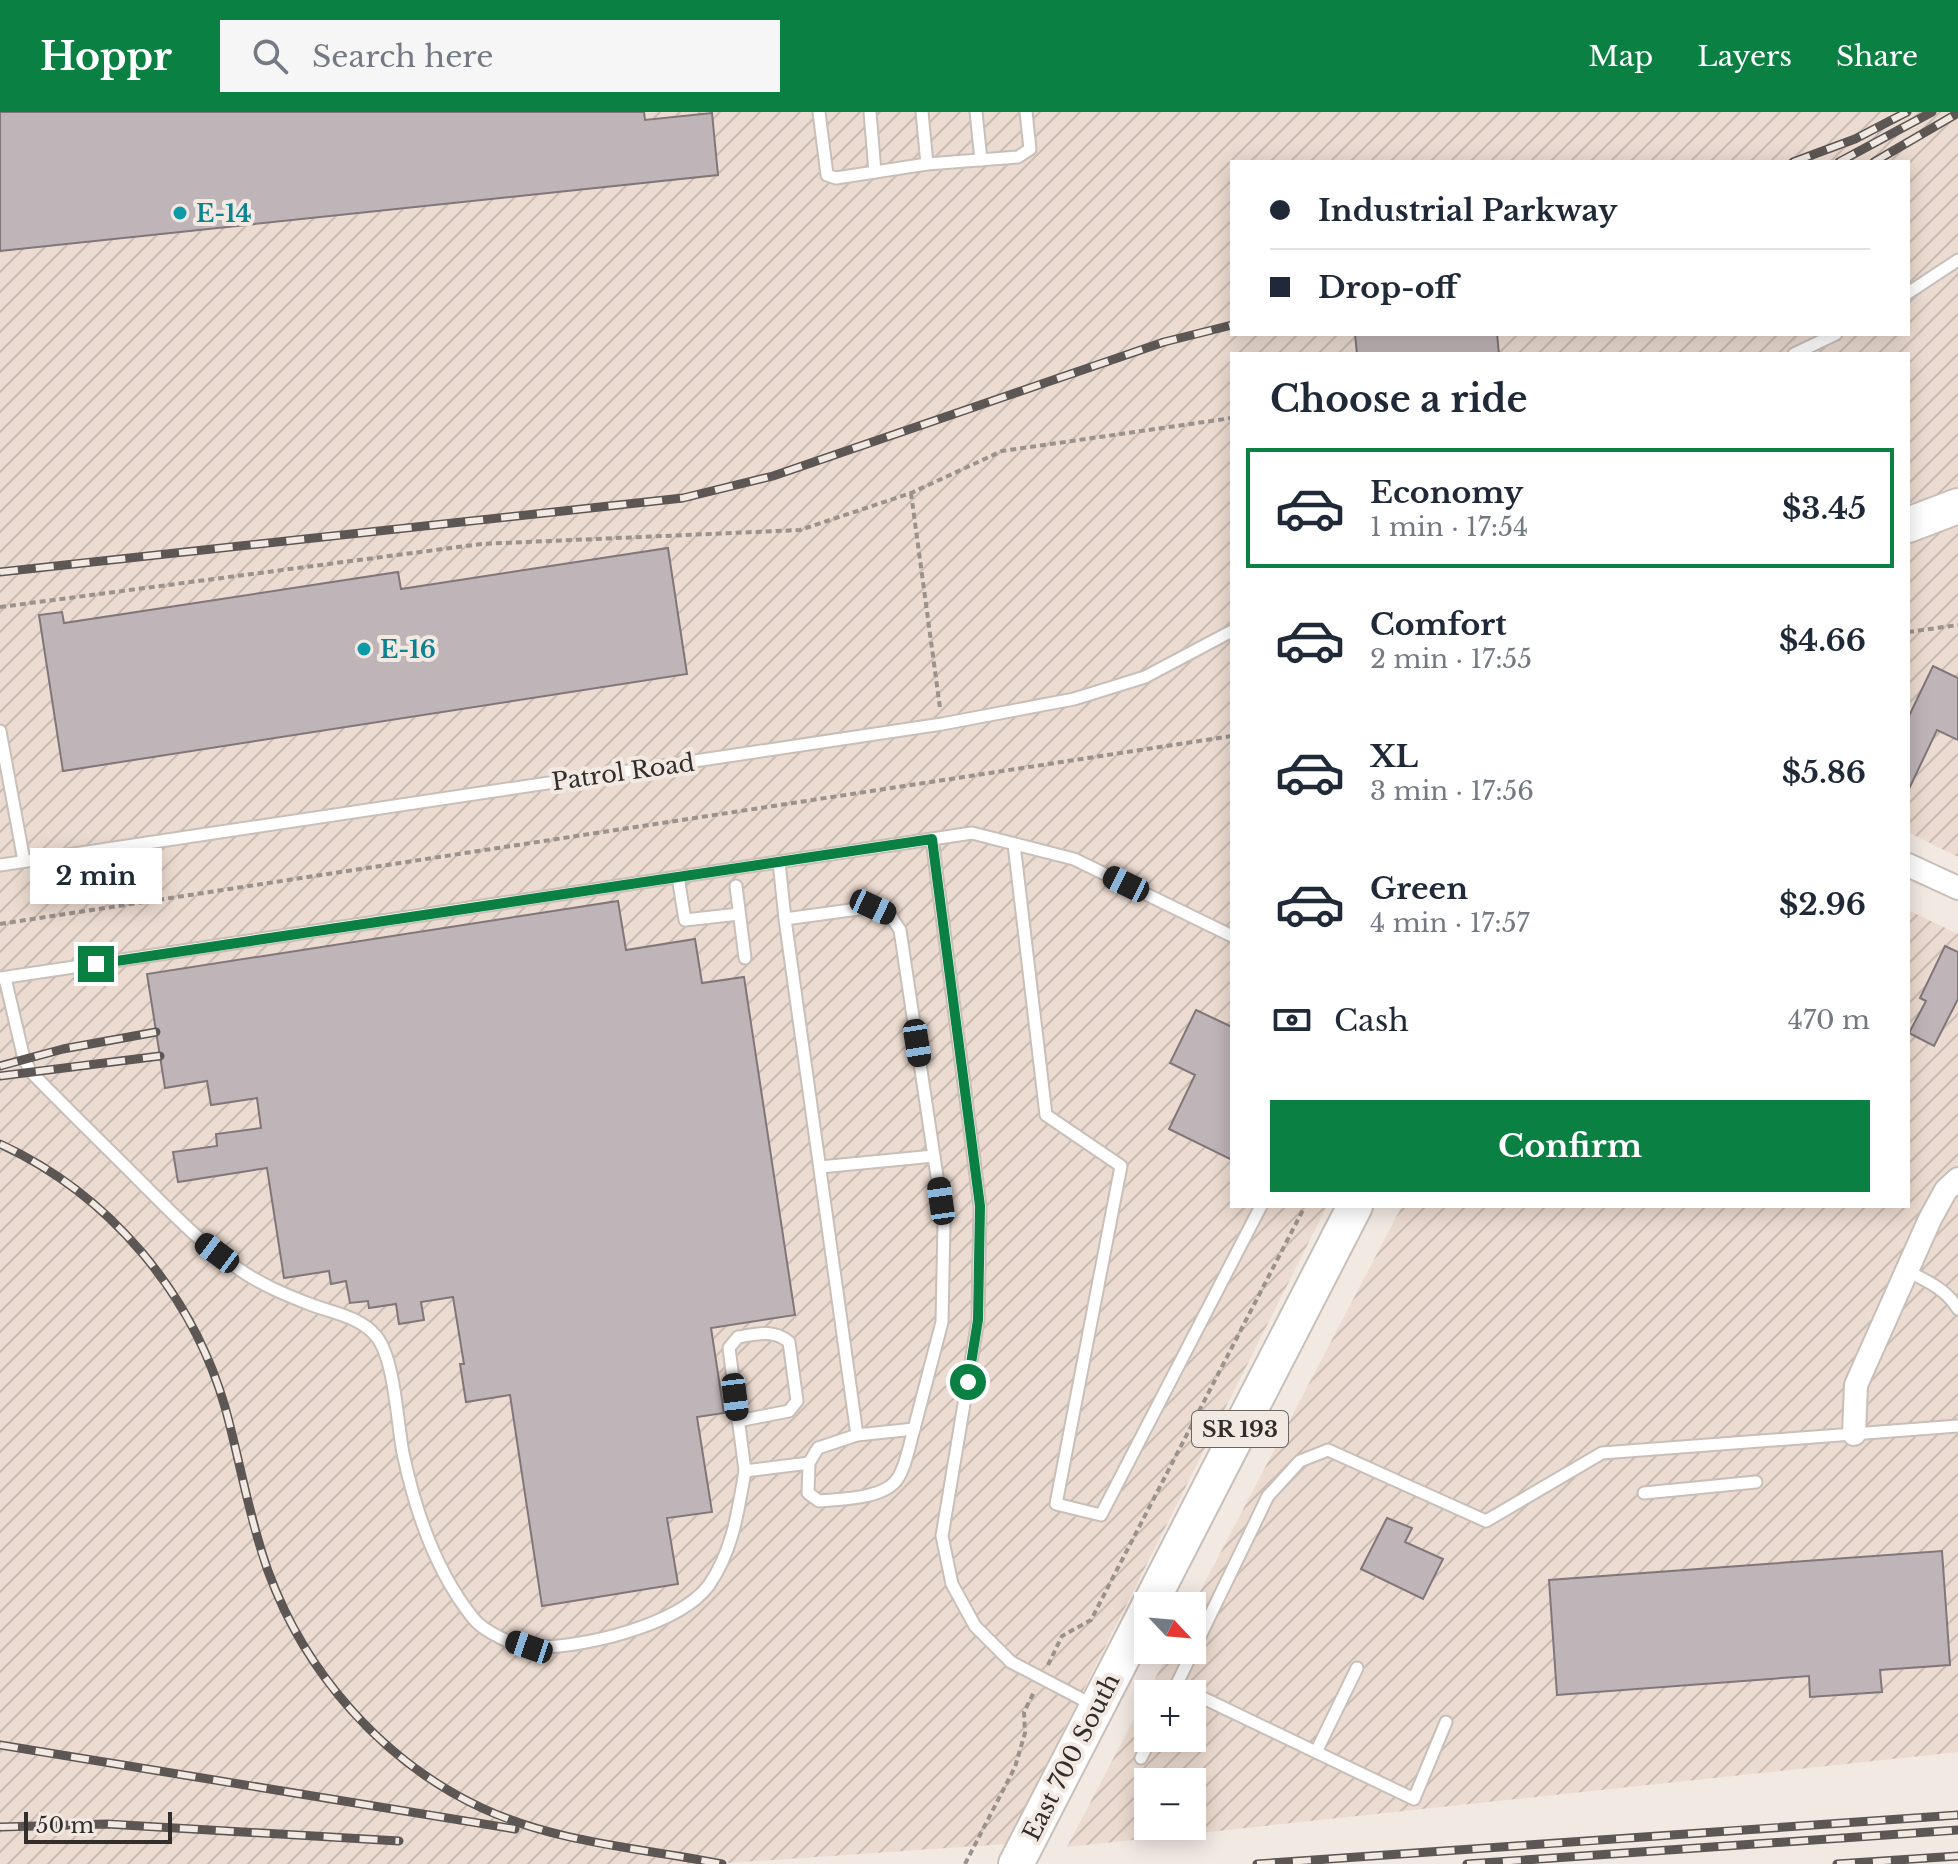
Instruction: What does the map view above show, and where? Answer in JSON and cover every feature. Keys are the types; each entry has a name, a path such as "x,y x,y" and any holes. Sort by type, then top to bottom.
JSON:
{"main road":[{"path":"1910,524 1958,506"},
{"name":"East 700 South","path":"1156,1592 1354,1208"},
{"name":"East 700 South","path":"1016,1864 1134,1634"}],"street":[{"path":"1910,866 1958,888"},
{"path":"1854,1434 1856,1385 1936,1209 1946,1190 1958,1179"}],"lane":[{"path":"819,112 827,175 836,178 927,164 1018,157 1030,149 1026,112"},
{"path":"870,112 875,172"},
{"path":"922,112 927,164"},
{"path":"976,112 981,160"},
{"path":"1910,292 1958,260"},
{"path":"1798,352 1832,336"},
{"name":"Patrol Road","path":"0,865 942,724 1074,699 1130,681 1183,658 1230,632"},
{"path":"0,731 24,861"},
{"path":"738,1421 789,1411 797,1401 789,1342 780,1334 738,1337 729,1348 738,1421 745,1471 735,1530 723,1561 708,1586 686,1608 649,1624 574,1645 529,1647 499,1636 475,1621 442,1570 416,1504 403,1451 393,1380 378,1338 360,1321 280,1292 252,1277 195,1236 31,1072 24,1059 2,978 972,833 1074,859 1230,935"},
{"path":"932,839 980,1206 978,1320 942,1536 952,1584 975,1626 1011,1662 1097,1707"},
{"path":"1014,844 1046,1115 1121,1166 1056,1504 1101,1515 1260,1208"},
{"path":"779,862 857,1435"},
{"path":"678,877 685,920 739,914"},
{"path":"736,886 745,958"},
{"path":"785,919 873,907 890,915 900,930 944,1223 942,1322 914,1429 896,1482 871,1495 819,1501 808,1493 809,1463 818,1448 857,1435 914,1429"},
{"path":"820,1167 934,1156"},
{"path":"1907,1271 1934,1284 1955,1304"},
{"path":"1955,1304 1958,1286"},
{"path":"1179,1680 1268,1496 1300,1461 1328,1450 1486,1521 1602,1453 1958,1426"},
{"path":"745,1471 809,1463"},
{"path":"1644,1493 1756,1482"},
{"path":"1316,1752 1357,1668"},
{"path":"1206,1704 1414,1799 1446,1722"},
{"path":"1141,1758 1144,1752"}],"path":[{"path":"0,607 481,544 800,530 911,493 1002,451 1230,418"},
{"path":"911,493 942,724"},
{"path":"1910,632 1958,625"},
{"path":"0,924 1230,736"},
{"path":"1062,1636 1091,1620 1304,1208"},
{"path":"965,1864 1015,1767 1025,1733 1024,1712"}],"shaded area":[{"path":"0,112 1958,112 1958,857 1910,833 1910,352 1230,352 1230,1208 1326,1208 1006,1844 714,1864 0,1864"},
{"path":"1910,911 1958,934 1958,1752 1206,1832 1206,1768 1134,1768 1134,1840 1067,1847 1134,1719 1134,1752 1206,1752 1206,1680 1154,1680 1163,1664 1206,1664 1206,1592 1200,1592 1401,1208 1910,1208"}],"building":[{"name":"E-14","path":"0,112 644,112 645,120 712,113 718,175 0,251"},
{"path":"1355,336 1497,336 1499,352 1357,352"},
{"name":"E-16","path":"668,548 687,674 63,771 39,615 62,612 64,623 398,572 401,589"},
{"path":"1933,666 1958,678 1958,740 1937,730 1910,787 1910,714"},
{"path":"618,901 626,950 695,939 702,983 744,977 795,1315 711,1328 724,1413 697,1417 712,1512 667,1518 678,1584 542,1606 510,1395 466,1402 460,1364 464,1364 453,1297 421,1302 424,1320 399,1324 396,1304 369,1308 368,1301 350,1303 346,1281 331,1284 329,1271 284,1278 267,1168 178,1182 173,1152 217,1146 216,1134 261,1128 257,1098 211,1105 207,1081 165,1088 147,974"},
{"path":"1945,946 1958,952 1958,999 1934,1046 1910,1034 1926,1001 1920,998"},
{"path":"1196,1010 1230,1026 1230,1159 1169,1129 1195,1075 1170,1063"},
{"path":"1387,1518 1412,1528 1405,1542 1443,1559 1423,1599 1361,1569"},
{"path":"1942,1551 1950,1665 1880,1670 1882,1692 1810,1697 1809,1676 1557,1695 1549,1580"}],"railway":[{"path":"1798,160 1855,139 1907,112"},
{"path":"1843,160 1932,112"},
{"path":"1877,160 1958,113"},
{"path":"0,572 683,498 773,476 1164,342 1230,326"},
{"path":"0,1066 63,1049 156,1032"},
{"path":"0,1076 160,1056"},
{"path":"0,1144 40,1165 76,1190 110,1219 168,1287 210,1365 225,1407 261,1551 284,1609 326,1679 381,1740 446,1789 511,1820 570,1837 722,1864"},
{"path":"0,1745 515,1829"},
{"path":"1257,1864 1958,1815"},
{"path":"0,1827 107,1824 399,1841"},
{"path":"1467,1864 1958,1830"},
{"path":"1837,1864 1958,1856"}],"place":[{"name":"E-14","path":"180,213"},
{"name":"E-16","path":"364,649"}],"route":[{"path":"96,964 932,839 980,1206 978,1320 968,1382"}]}
